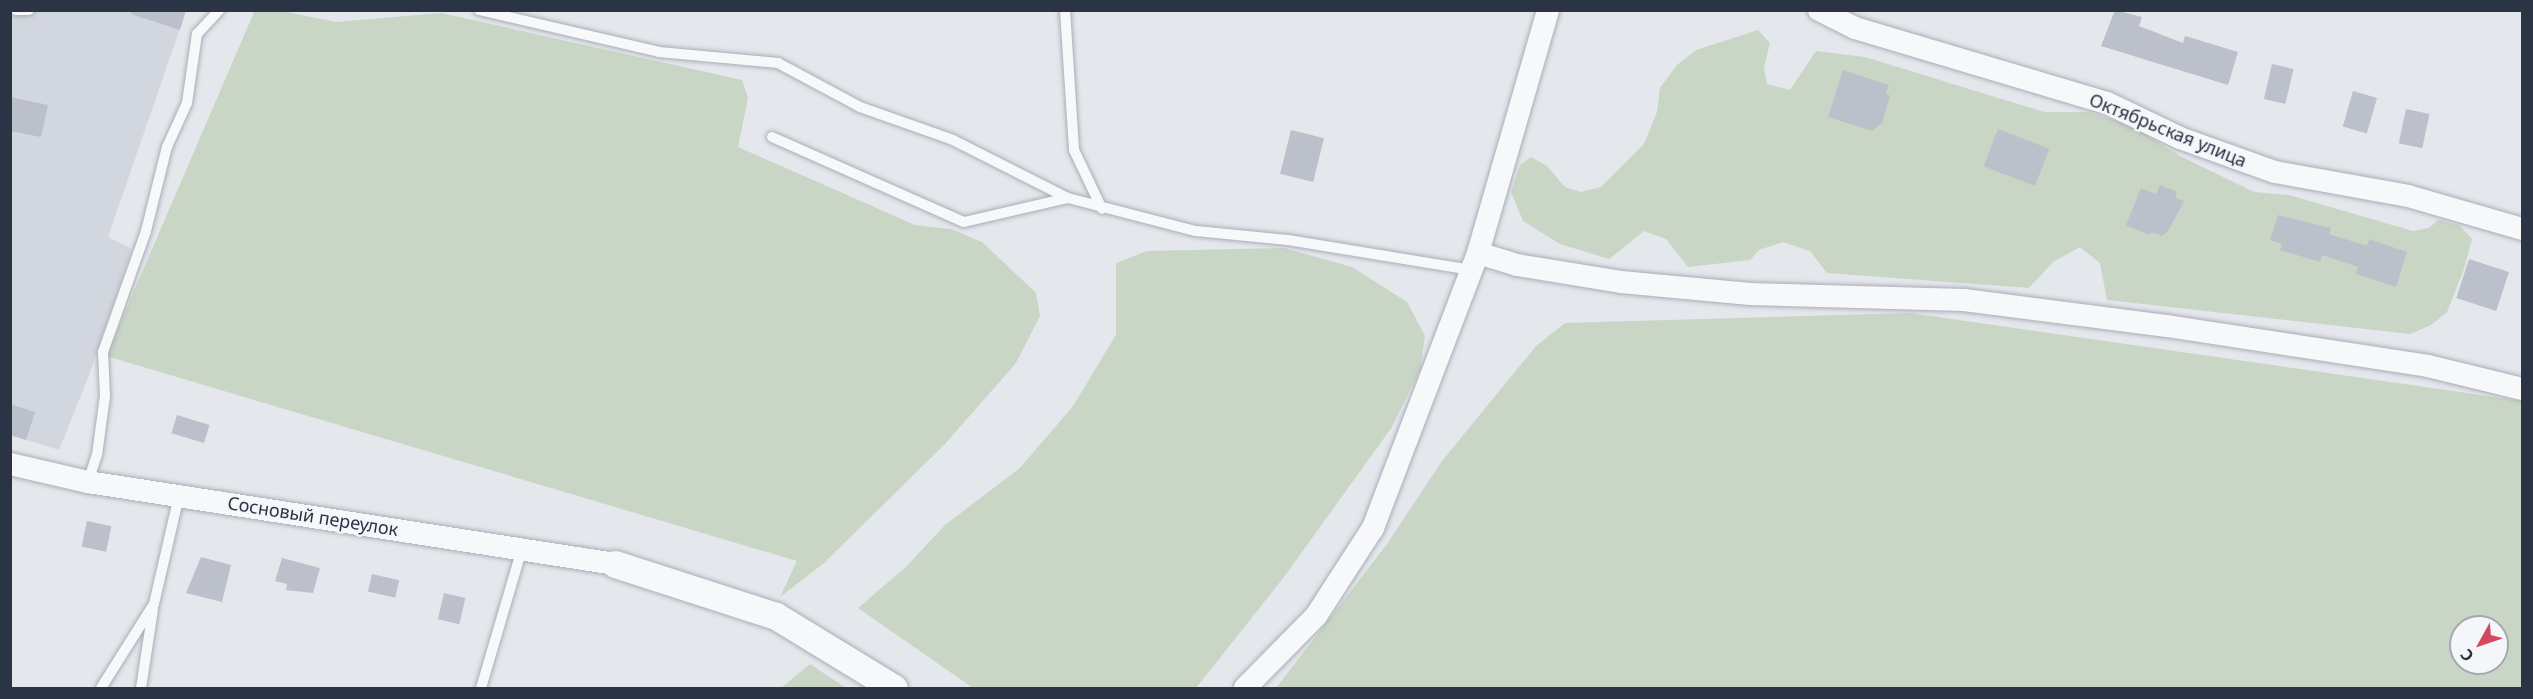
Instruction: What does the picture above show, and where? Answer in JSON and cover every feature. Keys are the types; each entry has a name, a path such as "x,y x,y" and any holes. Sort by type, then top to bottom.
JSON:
{"street":[{"path":"1245,688 1316,616 1374,528 1475,261 1548,10"},
{"name":"Октябрьская улица","path":"1820,10 1855,28 2107,103 2181,138 2275,172 2408,196 2523,230"},
{"path":"1475,261 1517,265 1621,282 1750,294 1964,300 2134,322 2428,366 2523,389"},
{"name":"Сосновый переулок","path":"10,464 88,482 615,564"},
{"path":"615,564 776,616 894,688"}],"lane":[{"path":"16,10 29,10"},
{"path":"88,482 97,454 105,396 103,352 146,231 167,147 187,103 197,34 219,10"},
{"path":"479,10 659,52 778,63 860,107 953,140 1068,198 1102,209 1196,231 1475,261"},
{"path":"1065,10 1074,150 1102,209"},
{"path":"772,137 964,222 1068,198"},
{"path":"141,688 154,604 179,496"},
{"path":"481,688 522,549"},
{"path":"101,688 154,604"}],"shaded area":[{"path":"11,11 186,11 108,237 132,249 89,375 59,450 11,435"}],"green space":[{"path":"255,10 282,11 336,22 441,13 742,80 748,98 738,147 915,225 951,229 982,242 1036,293 1040,316 1016,363 945,444 824,563 780,597 797,561 106,356"},
{"path":"1758,30 1770,43 1764,67 1767,84 1790,90 1816,51 1865,57 2044,112 2088,112 2132,126 2180,156 2254,192 2289,195 2413,231 2429,228 2438,220 2459,225 2472,239 2464,269 2447,312 2431,325 2410,334 2107,300 2100,263 2080,247 2053,262 2029,288 1827,273 1810,251 1783,242 1759,250 1750,260 1688,267 1666,239 1644,231 1609,259 1560,244 1523,221 1511,192 1520,165 1531,157 1547,166 1565,187 1581,192 1601,187 1644,144 1657,112 1660,88 1677,65 1696,50"},
{"path":"1284,248 1352,267 1407,302 1425,336 1420,370 1392,427 1284,577 1196,688 973,688 858,608 906,567 945,525 1020,468 1073,406 1116,335 1116,263 1147,251"},
{"path":"1910,313 2522,401 2522,688 1276,688 1387,544 1442,461 1536,346 1565,323"},
{"path":"810,664 846,688 781,688"}],"building":[{"path":"131,10 186,10 180,30 131,14"},
{"path":"2115,10 2142,17 2139,26 2183,43 2185,36 2238,52 2228,85 2101,46"},
{"path":"2272,64 2293,69 2285,104 2264,99"},
{"path":"1843,70 1889,85 1886,93 1890,96 1882,123 1872,131 1828,117"},
{"path":"2353,91 2377,98 2367,133 2343,127"},
{"path":"10,97 48,105 41,137 10,131"},
{"path":"2406,109 2429,114 2422,148 2399,143"},
{"path":"1998,129 2049,149 2035,186 1984,166"},
{"path":"1291,130 1324,138 1313,182 1280,174"},
{"path":"2160,185 2177,192 2175,198 2184,201 2168,231 2162,236 2151,232 2149,235 2126,225 2141,188 2156,194"},
{"path":"2278,215 2331,228 2329,234 2367,246 2369,239 2407,252 2396,287 2356,274 2358,267 2322,255 2320,262 2280,250 2282,244 2270,240"},
{"path":"2469,259 2509,272 2496,311 2456,298"},
{"path":"10,404 35,412 26,440 10,435"},
{"path":"177,415 210,425 204,443 171,433"},
{"path":"87,521 111,526 106,552 82,546"},
{"path":"201,557 231,565 222,602 186,593"},
{"path":"282,558 320,568 313,593 286,590 287,584 275,581"},
{"path":"372,574 399,580 395,598 368,592"},
{"path":"444,593 465,598 459,624 438,619"}]}
